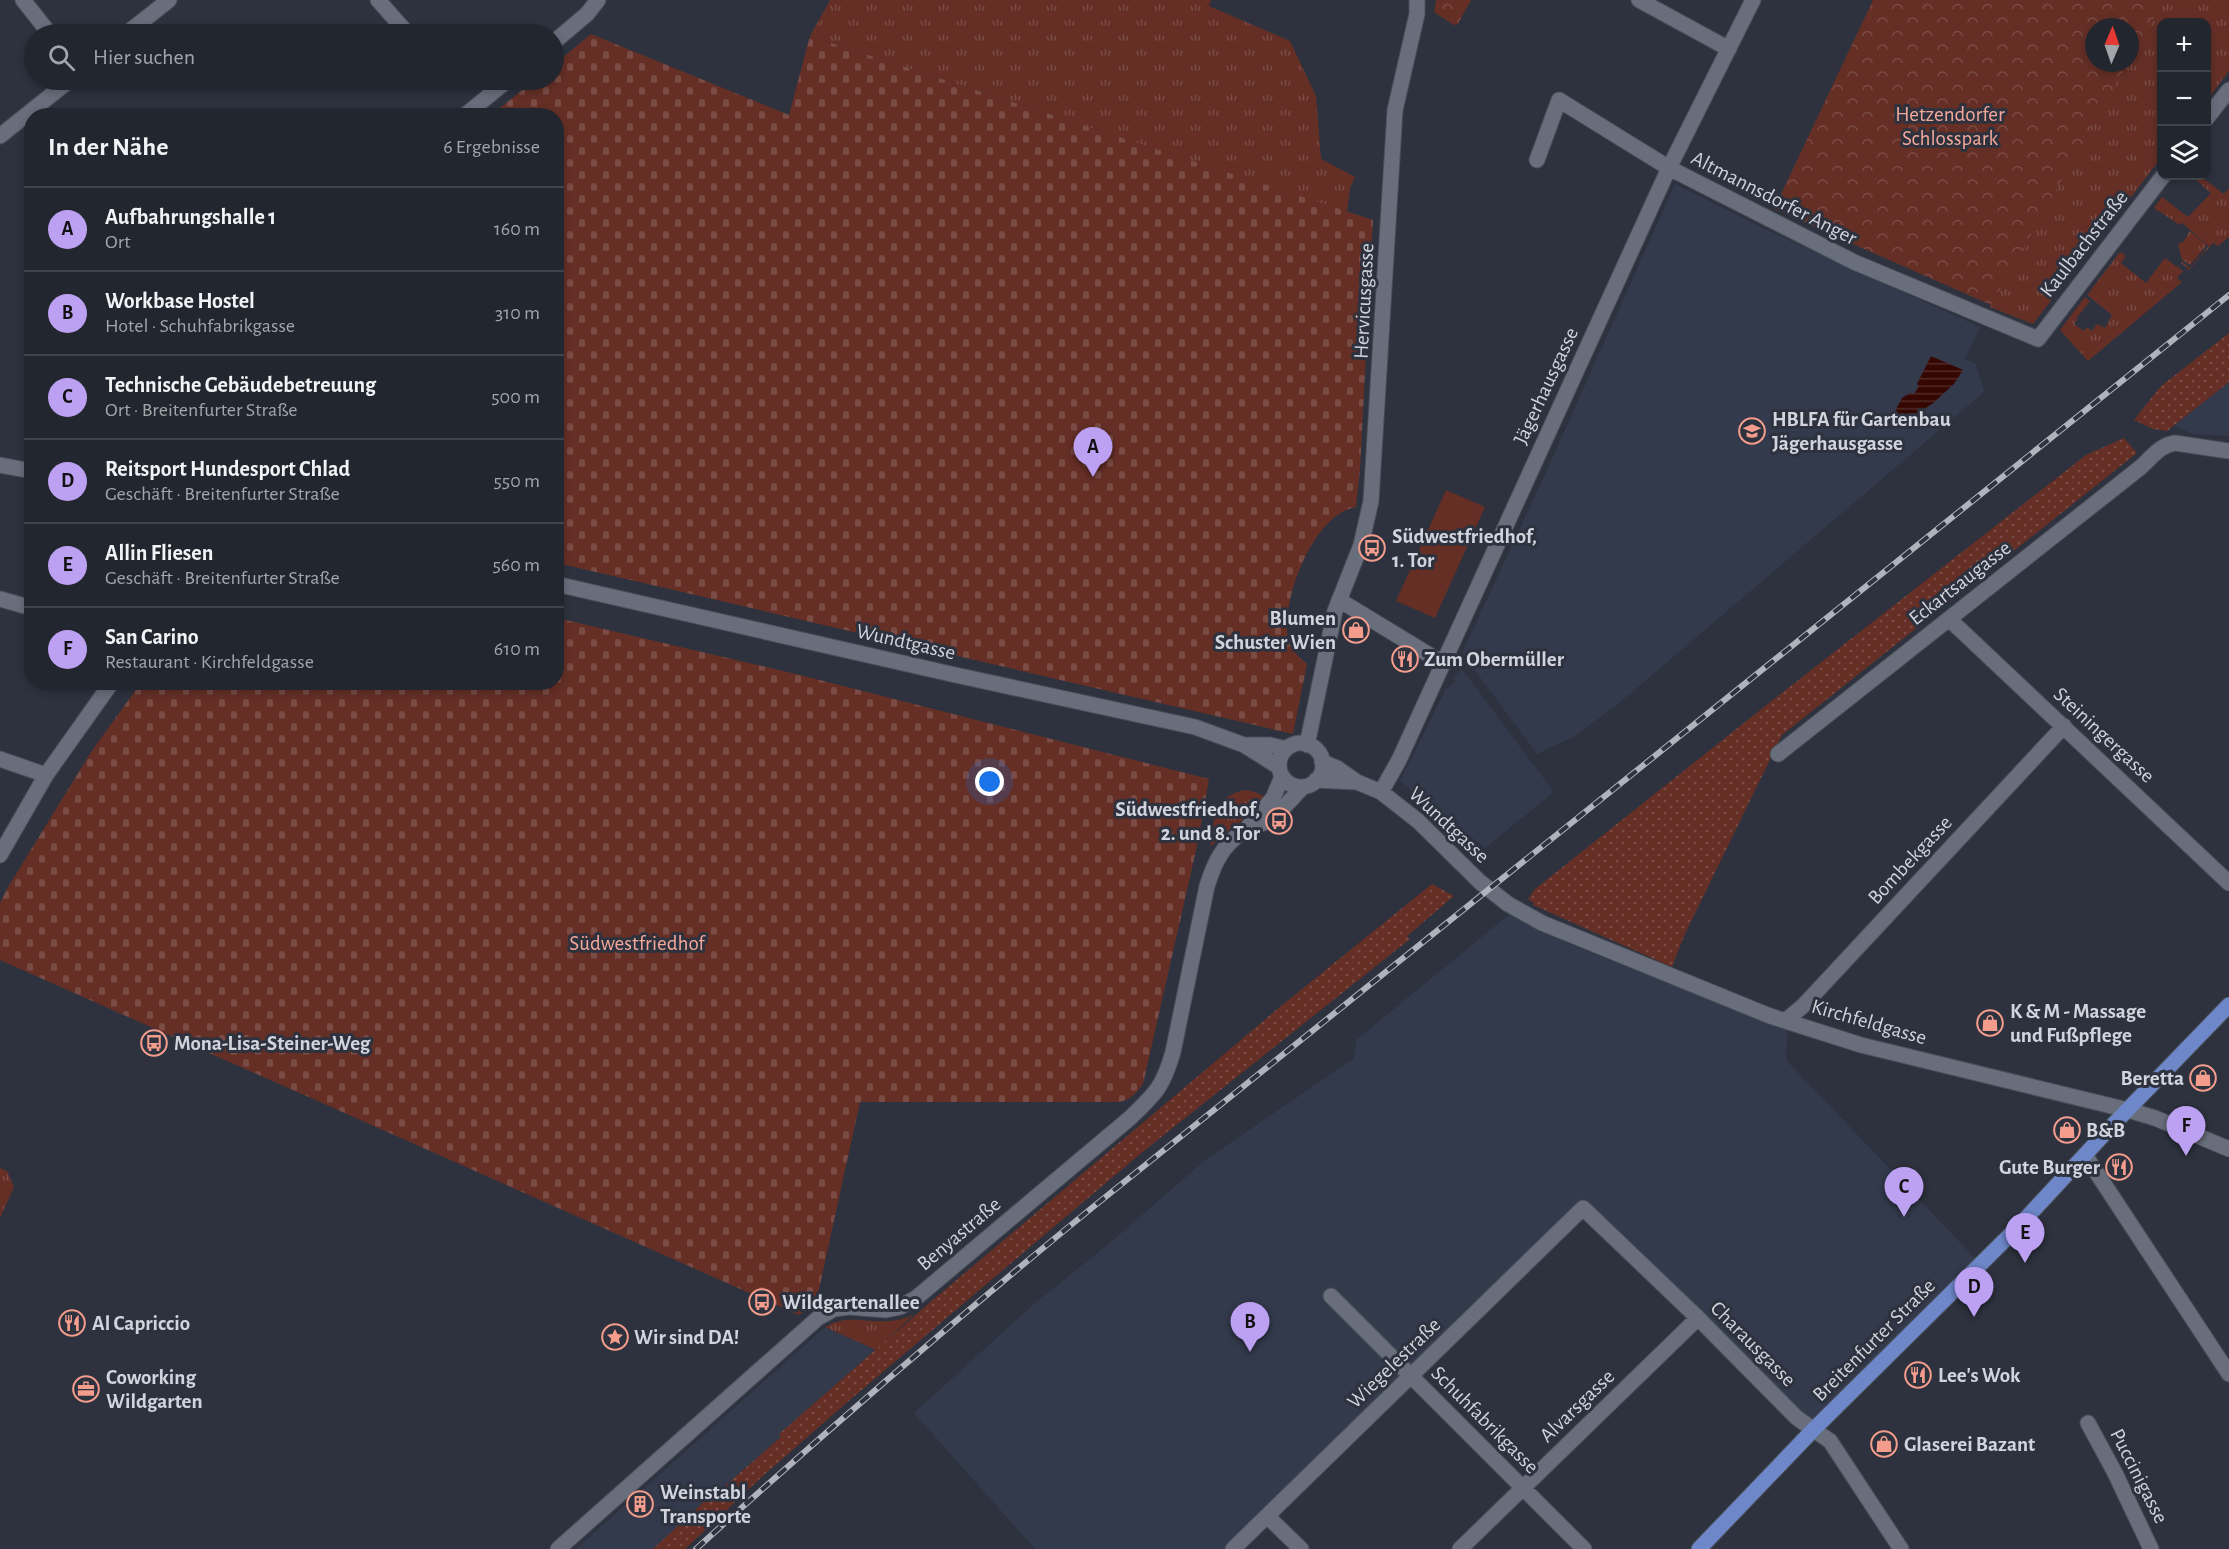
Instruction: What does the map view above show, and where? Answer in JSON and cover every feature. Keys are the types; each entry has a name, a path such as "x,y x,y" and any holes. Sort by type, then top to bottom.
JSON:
{"main road":[{"name":"Breitenfurter Straße","path":"1699,1549 1814,1429 2017,1228 2229,1005"}],"street":[{"path":"23,0 42,24"},
{"path":"139,24 169,0"},
{"path":"378,0 399,24"},
{"path":"564,34 587,15 598,0"},
{"name":"Hervicusgasse","path":"1307,745 1335,611 1363,539 1371,501 1395,110 1417,14 1417,0"},
{"path":"1639,0 1729,49"},
{"name":"Jägerhausgasse","path":"1381,792 1399,760 1669,168 1753,0"},
{"path":"35,108 58,90"},
{"path":"474,108 496,90"},
{"path":"2211,113 2229,90"},
{"name":"Altmannsdorfer Anger","path":"1537,160 1559,100 1669,168 1854,262 2038,339"},
{"path":"0,136 24,117"},
{"name":"Kaulbachstraße","path":"2038,339 2160,180"},
{"name":"Eckartsaugasse","path":"1778,754 2141,467 2166,444 2229,451"},
{"path":"0,465 24,470"},
{"name":"Wundtgasse","path":"564,586 1195,727 1245,745 1281,772"},
{"path":"0,599 24,606"},
{"path":"1340,600 1436,659 1442,665"},
{"name":"Steiningergasse","path":"1949,619 2229,883"},
{"path":"0,855 46,775 106,690"},
{"name":"Bombekgasse","path":"1786,1020 1803,1006 2064,726"},
{"path":"1296,744 1307,745 1314,748 1322,762 1322,768 1310,784 1288,783 1281,772 1279,760 1286,749 1296,744"},
{"name":"Wundtgasse","path":"1245,745 1286,749"},
{"path":"0,759 46,775"},
{"name":"Wundtgasse","path":"1322,762 1337,768 1357,782 1381,792 1418,821 1480,882 1508,904"},
{"name":"Benyastraße","path":"558,1549 818,1318 834,1309 893,1308 916,1298 1157,1093 1173,1052 1207,886 1214,866 1223,849 1244,831 1273,798 1281,772"},
{"name":"Wundtgasse","path":"1310,784 1357,782"},
{"name":"Benyastraße","path":"1244,831 1270,819 1310,784"},
{"name":"Kirchfeldgasse","path":"1508,904 1542,923 1731,1001 1786,1020 1861,1045 2128,1110 2155,1118 2229,1149"},
{"path":"2085,1155 2229,1374"},
{"name":"Charausgasse","path":"1583,1208 1698,1318 1797,1418 1830,1441 1901,1549"},
{"name":"Wiegelestraße","path":"1233,1549 1583,1208"},
{"name":"Schuhfabrikgasse","path":"1331,1296 1584,1549"},
{"name":"Alvarsgasse","path":"1460,1549 1698,1318"},
{"name":"Puccinigasse","path":"2088,1423 2151,1549"},
{"path":"1267,1516 1301,1549"}],"shaded area":[{"name":"HBLFA für Gartenbau Jägerhausgasse","path":"1675,184 1765,229 1980,327 1965,359 1976,364 1984,392 1618,704 1573,737 1537,754 1462,653"},
{"path":"1931,356 1963,370 1954,384 1932,404 1912,420 1901,423 1894,413 1902,398 1910,393 1914,394"},
{"path":"2229,382 2229,436 2193,434 2174,426"},
{"path":"1462,669 1554,792 1485,848 1469,836 1467,837 1400,781 1446,689 1456,682 1453,677"},
{"path":"1511,913 1560,940 1787,1030 1786,1060 1975,1258 1806,1427 1582,1215 1241,1549 1035,1549 914,1413 1034,1304 1112,1241 1204,1161 1354,1058 1356,1040"},
{"path":"825,1327 875,1350 779,1434 781,1437 710,1499 708,1498 653,1549 576,1549"}],"green space":[{"path":"830,0 1211,0 1209,6 1290,41 1316,96 1321,159 1355,177 1350,188 1347,212 810,36"},
{"path":"1436,0 1471,0 1458,24 1454,25 1434,12"},
{"name":"Hetzendorfer Schlosspark","path":"1873,0 2164,0 2139,43 2139,18 2085,18 2085,72 2123,72 1991,305 1774,209"},
{"path":"2146,0 2229,0 2229,71 2211,95 2211,18 2157,18 2157,163 2033,324 1990,307 2100,72 2139,72 2139,18 2135,18"},
{"path":"591,34 789,115 810,36 1373,220 1356,507 1340,513 1326,525 1303,561 1295,582 1287,622 1288,639 1293,650 1307,664 1293,734 564,565 564,108 500,108 522,90 564,90 564,57"},
{"path":"2196,180 2205,180 2224,194 2229,188 2229,237 2218,246 2213,243 2189,270 2181,263 2190,268 2209,246 2182,223 2180,225 2154,208 2162,197 2188,217 2211,193"},
{"path":"2190,231 2207,245 2190,265 2182,260 2178,244 2183,242"},
{"path":"2120,252 2126,256 2121,263 2146,283 2165,258 2177,267 2181,263 2178,267 2183,271 2177,278 2182,282 2088,361 2060,330 2085,297 2090,301 2074,324 2084,331 2087,327 2092,331 2097,324 2105,328 2112,315 2087,295"},
{"path":"2229,333 2229,382 2167,431 2153,429 2134,420 2161,386"},
{"path":"2124,438 2137,453 1782,735 1684,936 1672,967 1533,905 1534,903 1528,899 1535,889 2086,455"},
{"path":"1446,490 1485,507 1435,618 1396,601"},
{"name":"Südwestfriedhof","path":"564,620 800,675 1209,779 1197,846 1143,1084 1129,1098 1118,1102 860,1102 816,1303 799,1315 0,960 0,903 93,749 136,690 564,690"},
{"path":"1245,790 1266,797 1250,814 1212,846 1210,843 1218,809 1227,797"},
{"path":"1432,884 1454,896 1407,936 1410,939 1145,1150 844,1405 764,1475 685,1549 653,1549 708,1498 710,1499 781,1437 779,1434 928,1304 1281,1006"},
{"path":"0,1168 7,1171 14,1187 0,1218"},
{"path":"914,1314 876,1350 825,1327 846,1320 889,1321"}],"railway":[{"path":"696,1549 893,1375 1093,1207 2229,295"}],"place":[{"name":"HBLFA für Gartenbau Jägerhausgasse","path":"1752,431"},
{"name":"Aufbahrungshalle 1","path":"1093,477"},
{"name":"Südwestfriedhof, 1. Tor","path":"1372,548"},
{"name":"Blumen Schuster Wien","path":"1356,630"},
{"name":"Zum Obermüller","path":"1405,659"},
{"name":"Südwestfriedhof, 2. und 8. Tor","path":"1279,821"},
{"name":"K & M - Massage und Fußpflege","path":"1990,1023"},
{"name":"Mona-Lisa-Steiner-Weg","path":"154,1043"},
{"name":"Beretta","path":"2203,1078"},
{"name":"B&B","path":"2067,1130"},
{"name":"San Carino","path":"2186,1156"},
{"name":"Gute Burger","path":"2119,1167"},
{"name":"Technische Gebäudebetreuung","path":"1904,1217"},
{"name":"Allin Fliesen","path":"2025,1263"},
{"name":"Wildgartenallee","path":"762,1302"},
{"name":"Reitsport Hundesport Chlad","path":"1974,1317"},
{"name":"Al Capriccio","path":"72,1323"},
{"name":"Wir sind DA!","path":"615,1337"},
{"name":"Workbase Hostel","path":"1250,1352"},
{"name":"Lee's Wok","path":"1918,1375"},
{"name":"Coworking Wildgarten","path":"86,1389"},
{"name":"Glaserei Bazant","path":"1884,1444"},
{"name":"Weinstabl Transporte","path":"640,1504"}]}
